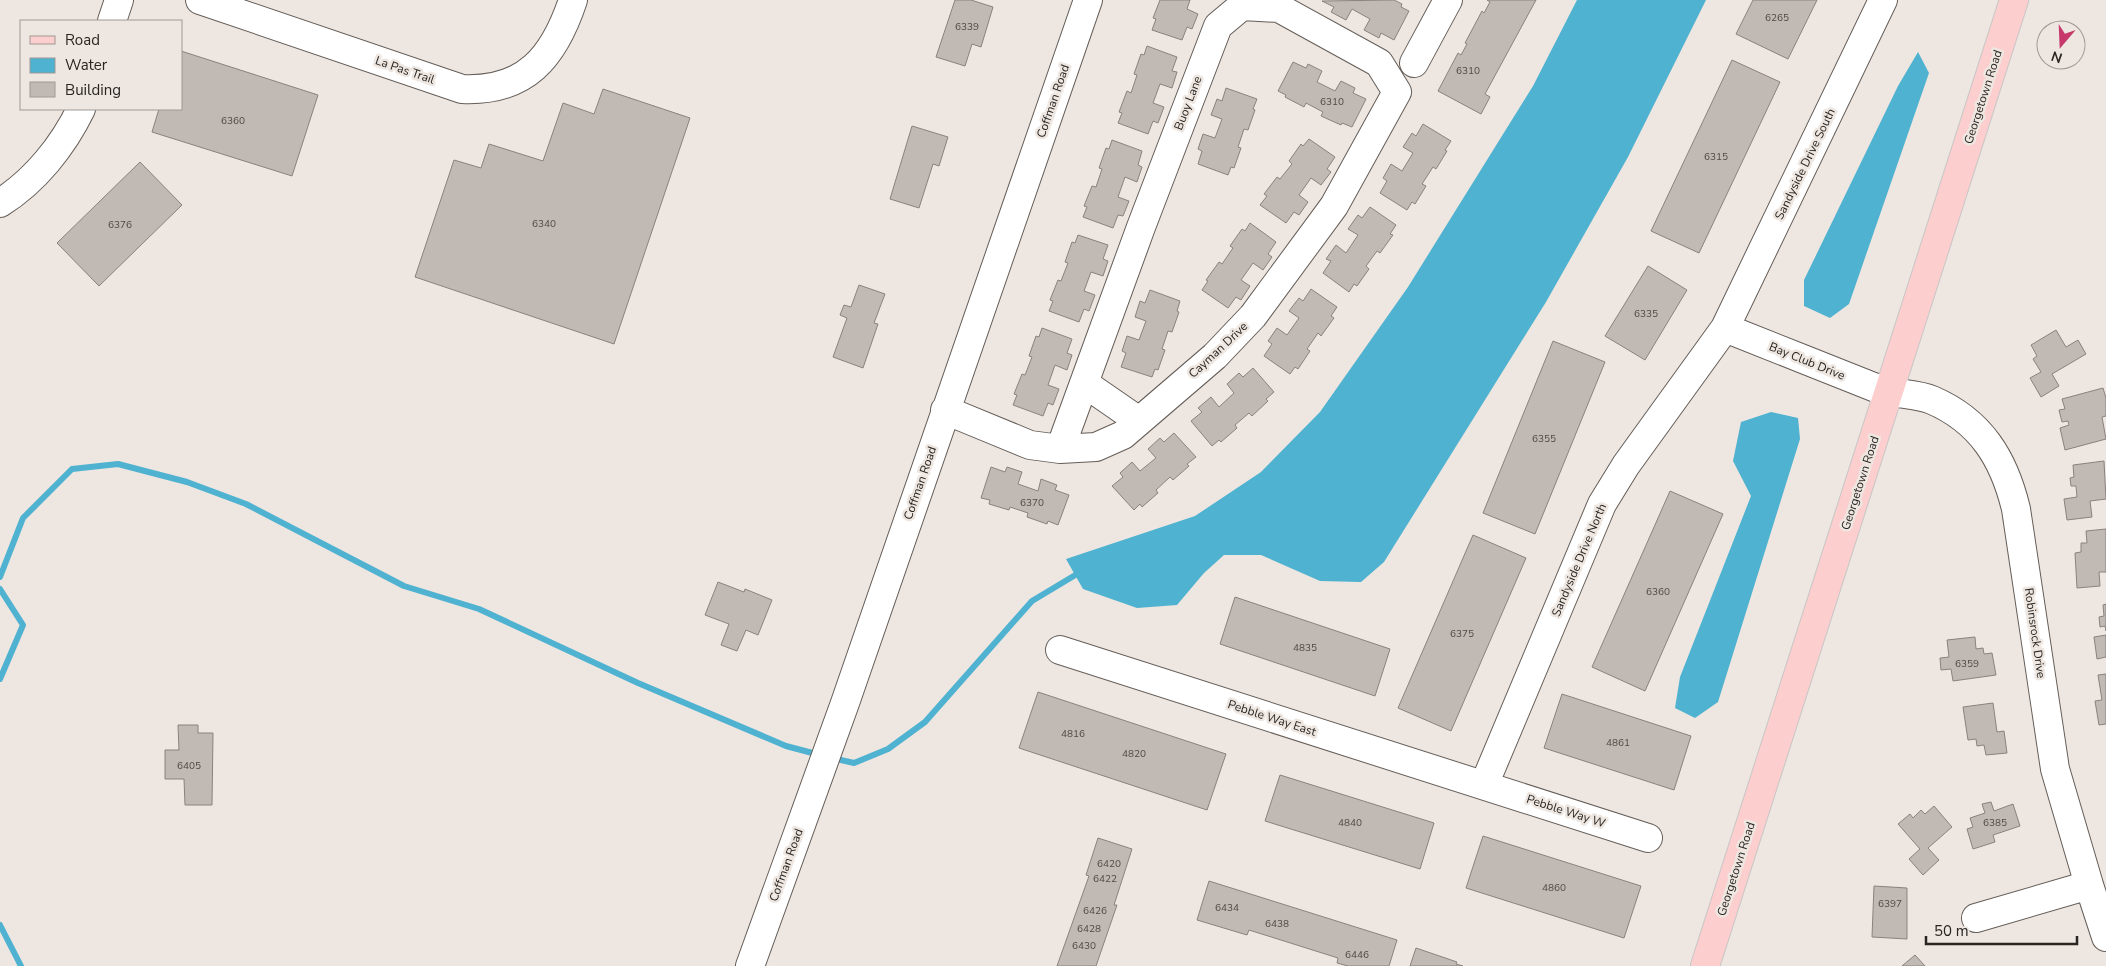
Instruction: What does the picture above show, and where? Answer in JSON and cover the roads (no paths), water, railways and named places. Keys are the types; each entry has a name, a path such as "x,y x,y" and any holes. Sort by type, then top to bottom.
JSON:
{"main road":[{"name":"Georgetown Road","path":"1706,966 2014,0"}],"street":[{"path":"112,20 119,0"},
{"name":"La Pas Trail","path":"200,0 462,89 482,90 518,78 541,60 558,38 573,0"},
{"name":"Coffman Road","path":"750,966 845,703 1088,0"},
{"path":"1414,63 1448,0"},
{"name":"Sandyside Drive South","path":"1725,328 1883,0"},
{"name":"Buoy Lane","path":"1060,449 1141,227 1218,26 1242,6 1279,8 1378,63 1397,92"},
{"name":"Cayman Drive","path":"945,410 1030,444 1060,449 1096,447 1123,435 1215,356 1253,316 1334,206 1397,92"},
{"path":"0,203 30,180 46,162 61,144 80,110"},
{"name":"Bay Club Drive","path":"1725,328 1889,393"},
{"name":"Sandyside Drive North","path":"1484,785 1602,504 1626,465 1725,328"},
{"path":"1084,383 1139,421"},
{"name":"Robinsrock Drive","path":"1889,393 1930,399 1956,413 1971,425 1991,446 2006,471 2016,509 2055,769 2106,936"},
{"name":"Pebble Way East","path":"1060,650 1484,785"},
{"name":"Pebble Way W","path":"1484,785 1648,838"},
{"path":"1976,918 2089,885"}],"water":[{"path":"1577,0 1706,0 1628,157 1546,302 1384,562 1361,582 1320,581 1261,555 1224,555 1204,573 1177,605 1137,608 1083,589 1066,559 1195,516 1261,472 1320,412 1408,287 1533,86"},
{"path":"1918,52 1929,73 1849,304 1830,318 1804,306 1804,280 1898,86"},
{"path":"1771,412 1798,418 1800,439 1718,702 1695,718 1675,708 1680,677 1751,496 1733,461 1741,422"}],"waterway":[{"path":"0,577 23,518 72,469 118,464 187,482 246,504 404,586 479,609 638,683 786,746 820,755"},
{"path":"832,758 854,763 888,749 925,722 1032,601 1082,571"},
{"path":"0,589 23,625 0,679"},
{"path":"0,925 21,966"}]}
